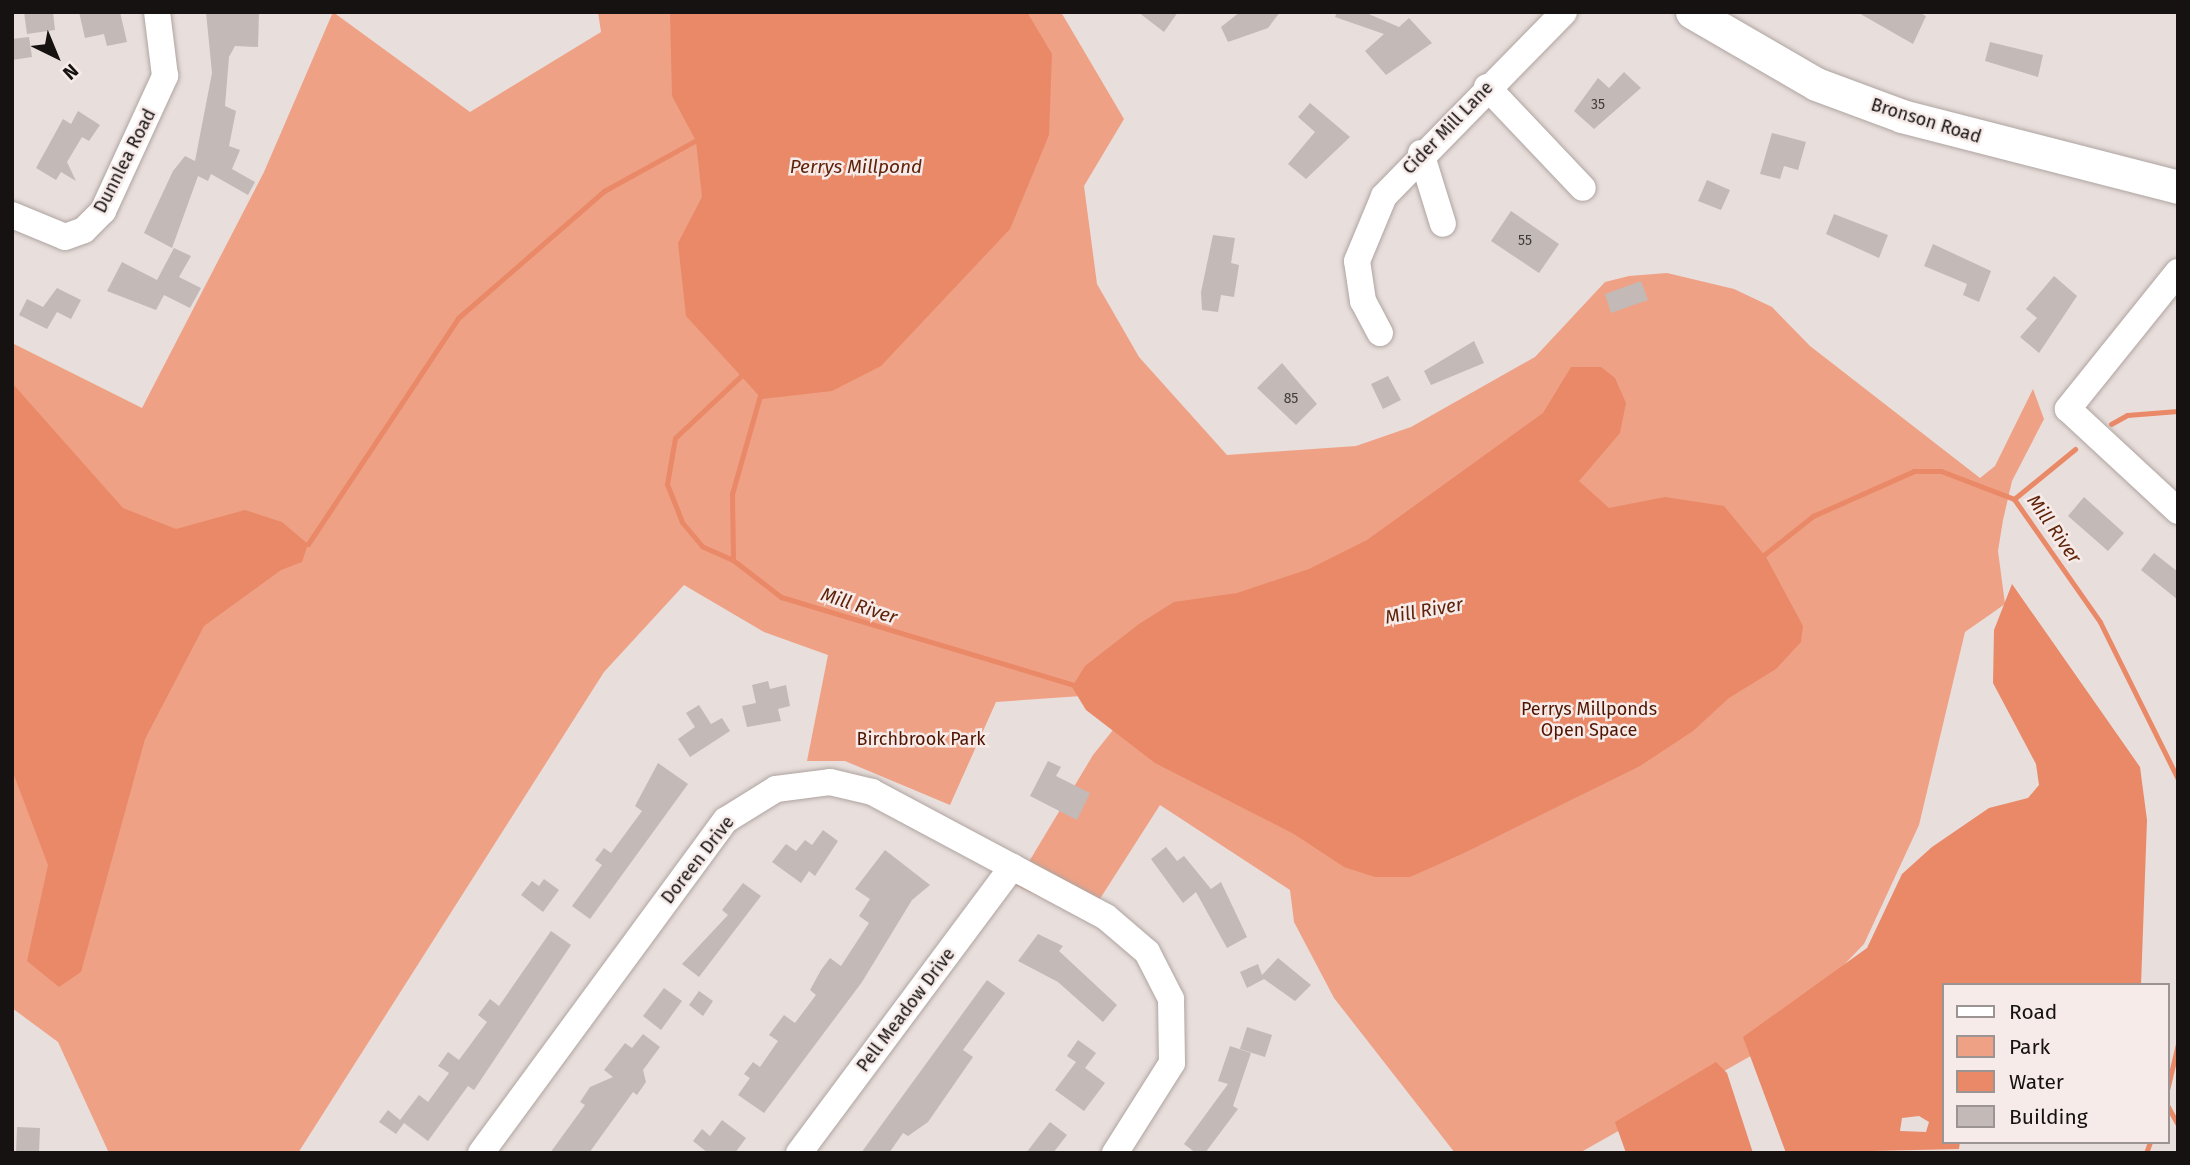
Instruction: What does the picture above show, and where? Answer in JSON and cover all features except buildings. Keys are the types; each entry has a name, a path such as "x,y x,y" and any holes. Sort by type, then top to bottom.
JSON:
{"main road":[{"name":"Bronson Road","path":"1692,12 1730,23 1816,85 1902,116 2178,187"}],"street":[{"name":"Dunnlea Road","path":"12,215 65,237 85,230 103,211 165,76 158,12"},
{"name":"Cider Mill Lane","path":"1380,333 1363,301 1357,261 1384,197 1421,153 1563,12"},
{"path":"1487,87 1583,188"},
{"path":"1421,153 1443,224"},
{"path":"2178,272 2068,409 2178,511"},
{"name":"Doreen Drive","path":"481,1153 716,832 753,800 812,782 853,786 1012,867 1136,939 1165,982 1174,1017 1172,1063 1115,1153"},
{"name":"Pell Meadow Drive","path":"799,1153 1012,867"}],"green space":[{"name":"Perrys Millponds Open Space","path":"333,12 470,112 601,32 598,12 1061,12 1124,119 1084,186 1097,284 1139,357 1227,455 1356,446 1411,427 1535,357 1605,282 1629,276 1667,273 1734,289 1772,307 1810,346 1980,478 1995,466 2033,389 2044,419 2012,481 2003,520 1998,551 2005,604 1965,632 1919,825 1864,944 1763,1049 1583,1151 1455,1153 1334,998 1294,922 1290,890 1160,805 1087,919 1015,885 1093,755 1125,715 1110,694 996,702 950,805 845,761 807,761 828,655 764,632 684,585 604,672 298,1153 109,1153 58,1042 12,1008 12,343 142,408 264,172"}],"water":[{"name":"Perrys Millpond","path":"670,12 1027,12 1052,54 1049,135 1010,229 881,366 832,391 762,399 686,316 678,243 702,197 696,141 672,96"},
{"path":"1571,367 1601,367 1615,378 1626,403 1620,433 1579,481 1609,508 1665,497 1724,506 1766,557 1803,626 1801,642 1776,669 1729,698 1693,731 1640,766 1464,853 1410,877 1375,877 1344,867 1294,834 1155,763 1086,710 1072,687 1085,666 1139,624 1174,602 1237,593 1309,569 1367,540 1543,413"},
{"path":"12,383 123,508 176,529 245,510 282,522 308,544 302,562 281,570 204,626 145,739 81,972 59,987 27,961 48,865 12,770"},
{"path":"2012,584 2140,767 2147,820 2141,983 1941,983 1941,1144 1960,1144 1959,1149 1786,1153 1743,1037 1867,948 1902,874 1932,847 1989,808 2028,798 2039,785 2036,764 1993,683 1994,630","holes":["1919,1116 1929,1122 1926,1132 1900,1131 1902,1118"]},
{"path":"1716,1062 1727,1073 1753,1153 1626,1153 1615,1122"}],"waterway":[{"path":"308,544 458,318 604,191 700,138"},
{"path":"733,560 702,546 682,522 667,484 675,438 744,373"},
{"name":"Mill River","path":"761,392 732,494 733,560 781,597 1077,686"},
{"path":"2111,424 2127,415 2178,411"},
{"path":"2014,499 2075,449"},
{"name":"Mill River","path":"1760,558 1813,516 1914,471 1941,471 2014,499 2100,622 2178,779"},
{"name":"Mill River","path":"2169,1082 2178,1044"},
{"path":"2169,1109 2178,1125"},
{"name":"Mill River","path":"2146,1153 2149,1144"}],"park label":[{"name":"Birchbrook Park","path":"921,739"}]}
